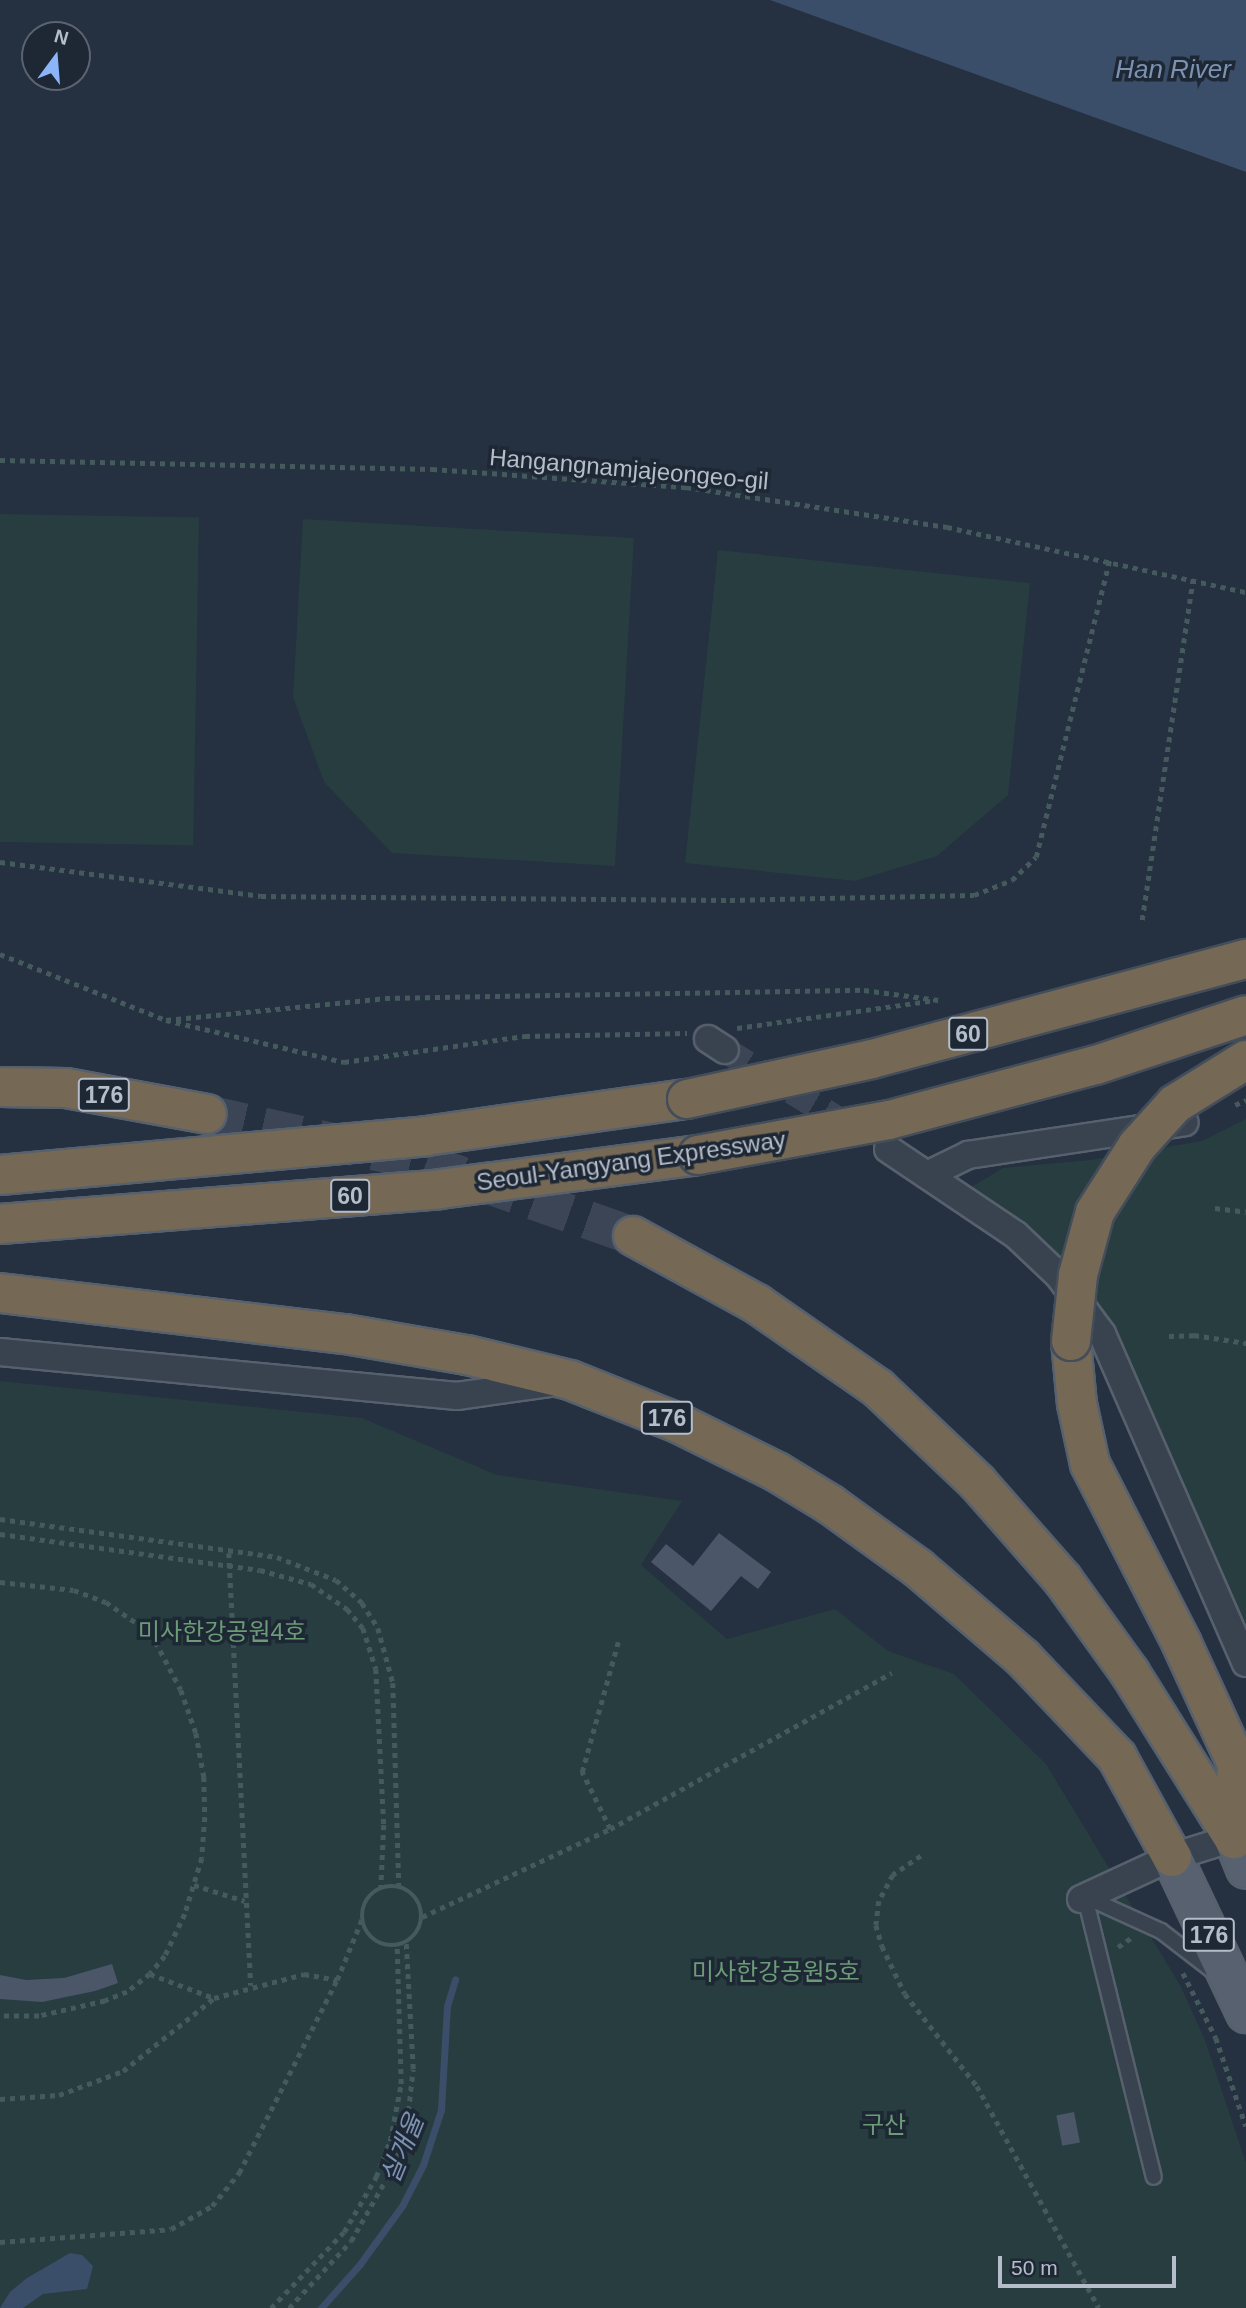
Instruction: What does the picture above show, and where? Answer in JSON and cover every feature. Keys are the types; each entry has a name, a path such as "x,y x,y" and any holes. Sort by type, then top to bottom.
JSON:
{"highway":[{"name":"60","path":"0,1175 426,1136 688,1098 872,1059 1246,960"},
{"name":"Seoul-Yangyang Expressway","path":"0,1224 440,1189 698,1155 889,1119 1096,1065 1246,1015"},
{"path":"1242,1847 1237,1764 1181,1642 1090,1464 1077,1404 1071,1341 1078,1275 1096,1212 1137,1146 1175,1104 1246,1060"},
{"name":"176","path":"0,1087 66,1087 207,1114"},
{"path":"633,1236 757,1304 878,1388 977,1482 1070,1590 1130,1673 1242,1847"},
{"name":"176","path":"0,1293 345,1334 467,1355 570,1380 678,1423 777,1472 918,1568 1023,1658 1117,1756 1172,1857"}],"main road":[{"name":"176","path":"1172,1857 1244,2008"}],"street":[{"path":"928,1175 968,1155 1185,1122"},
{"path":"888,1149 1016,1235 1059,1276 1102,1334 1246,1663"},
{"path":"0,1352 457,1396 484,1396 570,1380"},
{"path":"1083,1898 1172,1857 1242,1847"}],"lane":[{"path":"1083,1898 1172,1939 1208,1965 1244,2008"},
{"path":"1083,1898 1154,2177"}],"path":[{"name":"Hangangnamjajeongeo-gil","path":"0,460 432,469 686,487 947,527 1110,559 1246,592"},
{"path":"0,862 261,896 730,900 974,895 1012,880 1036,857 1110,559"},
{"path":"1142,920 1193,578"},
{"path":"0,954 166,1020 344,1062 525,1036 711,1041 938,1000 864,990 385,998 166,1020"},
{"path":"1215,1208 1246,1212"},
{"path":"1169,1336 1194,1335 1246,1343"},
{"path":"0,1519 229,1553 277,1557 336,1580 362,1603 378,1628 393,1683 399,1888"},
{"path":"0,1534 230,1568 260,1570 311,1584 330,1594 363,1628 376,1669 384,1825 381,1889"},
{"path":"229,1553 251,1985"},
{"path":"0,1583 74,1590 106,1602 151,1633 181,1690 204,1777 202,1858 176,1937 150,1974 127,1992 105,2001 39,2016 0,2016"},
{"path":"610,1829 582,1772 620,1639"},
{"path":"422,1917 610,1829 892,1673"},
{"path":"921,1856 893,1875 879,1901 876,1925 882,1946 905,1994 977,2086 1099,2308"},
{"path":"194,1885 245,1901"},
{"path":"0,2242 171,2230 212,2206 239,2173 337,1980 362,1919 366,1901 381,1889 399,1888 415,1899 422,1917 420,1927 407,1942 397,1946 377,1942 362,1919"},
{"path":"1118,1947 1140,1936"},
{"path":"289,2308 351,2241 393,2167 405,2131 413,2069 407,1942"},
{"path":"271,2308 344,2232 376,2177 390,2141 401,2084 397,1946"},
{"path":"1176,1963 1216,2038 1246,2126"},
{"path":"150,1974 214,1998"},
{"path":"0,2099 59,2095 123,2071 214,1998 251,1985 304,1974 337,1980"}],"green space":[{"path":"0,514 199,517 193,845 0,842"},
{"path":"303,519 634,538 615,866 392,853 324,782 293,697"},
{"path":"718,550 1030,583 1008,795 937,856 855,881 685,863"},
{"path":"1246,1119 1246,1632 1089,1288 1026,1226 968,1189 1003,1168 1090,1160 1202,1141"},
{"name":"미사한강공원5호","path":"0,1381 362,1418 497,1475 682,1501 641,1565 727,1639 835,1609 888,1651 954,1674 1046,1764 1180,1985 1205,2040 1246,2163 1246,2308 0,2308"}],"water":[{"name":"Han River","path":"770,0 1246,0 1246,172"},
{"path":"70,2253 82,2255 93,2266 87,2289 43,2294 23,2308 0,2308 10,2292 27,2278"}],"building":[{"path":"719,1533 771,1572 758,1589 741,1576 711,1611 651,1562 666,1544 693,1566"},
{"path":"112,1964 118,1983 95,1991 42,2002 0,1999 0,1975 26,1980 64,1978"},
{"path":"1074,2112 1080,2142 1062,2146 1056,2115"}],"waterway":[{"name":"실개울","path":"321,2308 360,2264 402,2206 423,2165 441,2110 447,2006 455,1979"}],"tunnel":[{"path":"725,1050 855,1130"},
{"path":"207,1114 426,1163 633,1236"}],"park label":[{"name":"미사한강공원4호","path":"222,1632"},
{"name":"구산","path":"884,2125"}]}
